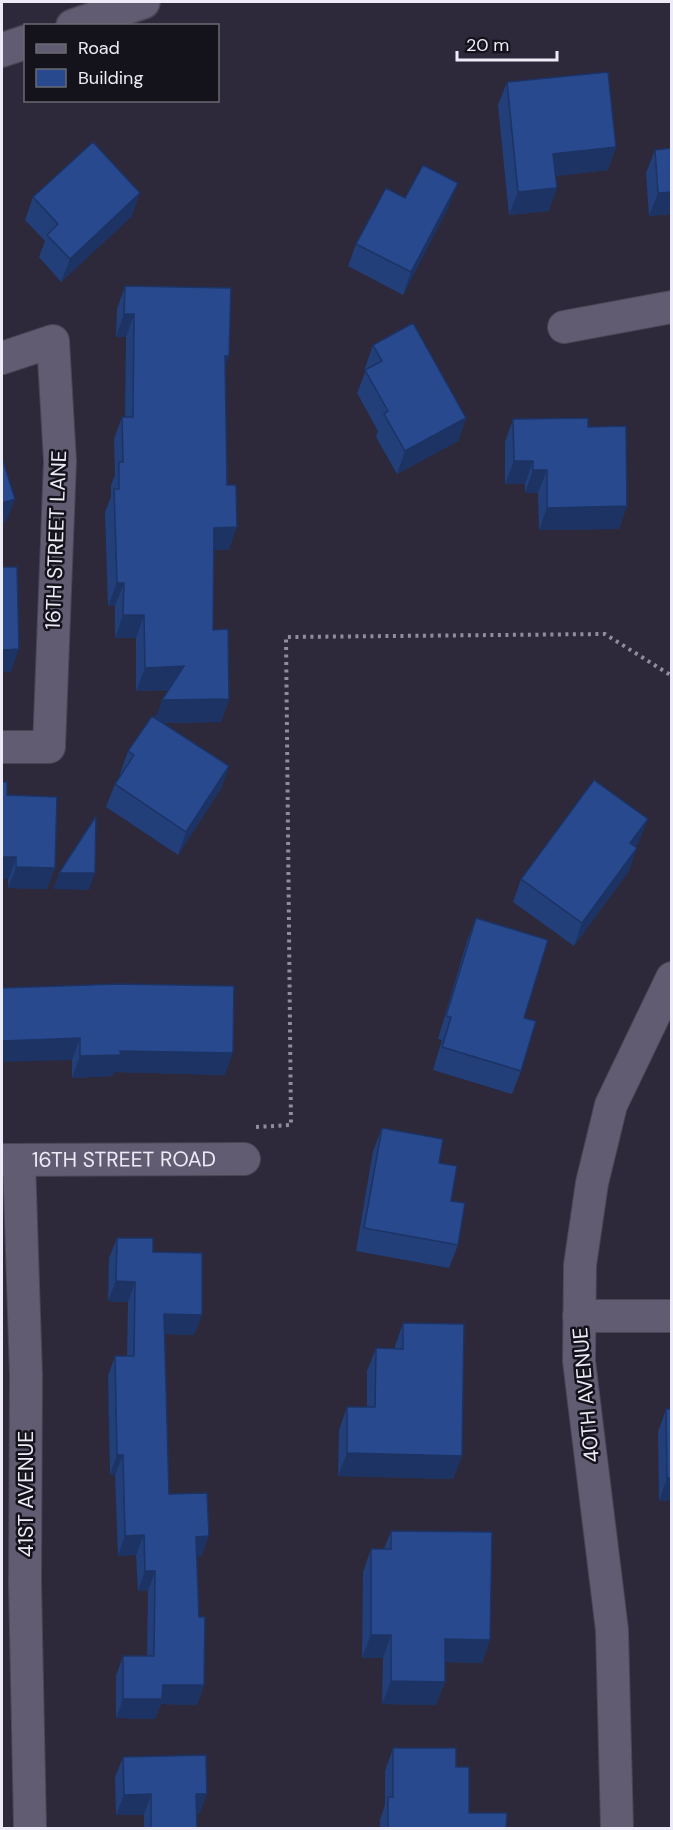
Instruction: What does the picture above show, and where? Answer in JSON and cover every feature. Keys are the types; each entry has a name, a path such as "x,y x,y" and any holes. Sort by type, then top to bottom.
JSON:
{"main road":[{"path":"79,24 143,2"},
{"path":"2,50 24,43"}],"street":[{"path":"564,327 672,307"},
{"name":"16TH STREET LANE","path":"2,358 53,341 60,461 49,747 2,747"},
{"name":"40TH AVENUE","path":"617,1828 612,1630 579,1361 580,1265 587,1218 611,1104 672,978"},
{"name":"16TH STREET ROAD","path":"10,1160 244,1159"},
{"name":"41ST AVENUE","path":"10,1160 26,1375 13,1582 30,1828"},
{"path":"579,1316 672,1316"}],"path":[{"path":"244,1159 244,1128 291,1125 286,637 605,634 672,676"}],"building":[{"path":"608,72 616,147 553,154 557,188 518,192 507,82"},
{"path":"93,142 140,193 70,259 47,235 58,224 33,197"},
{"path":"672,148 672,192 658,193 655,150"},
{"path":"423,165 458,183 411,272 356,244 386,188 405,198"},
{"path":"125,286 231,288 229,356 225,356 227,485 236,485 237,527 214,528 213,630 228,629 229,699 162,700 184,666 145,668 144,615 123,615 124,583 117,583 114,489 119,489 119,462 123,462 122,417 133,417 134,314 124,314"},
{"path":"413,323 466,418 405,451 384,414 388,411 365,370 382,361 373,345"},
{"path":"588,418 588,427 626,426 627,506 547,508 547,470 533,470 533,461 514,461 513,419"},
{"path":"2,458 15,499 2,503"},
{"path":"2,567 17,567 19,649 2,650"},
{"path":"152,716 229,766 186,832 115,784 134,755 128,751"},
{"path":"594,780 648,819 630,843 637,848 582,923 521,879"},
{"path":"2,782 7,782 7,795 57,797 55,868 16,867 16,857 2,857"},
{"path":"96,816 95,873 59,873"},
{"path":"476,918 548,940 524,1018 536,1021 521,1071 442,1047 451,1017 446,1016"},
{"path":"118,984 234,986 233,1053 120,1051 121,1055 80,1056 80,1038 2,1041 2,988"},
{"path":"382,1128 443,1139 439,1163 457,1166 451,1201 465,1203 458,1245 364,1228"},
{"path":"117,1238 153,1238 153,1252 202,1253 202,1315 164,1314 169,1494 207,1493 209,1536 196,1537 199,1617 205,1617 204,1685 163,1685 162,1699 123,1699 123,1656 154,1656 155,1571 145,1571 144,1535 125,1536 123,1455 117,1455 115,1356 134,1356 135,1282 116,1281"},
{"path":"403,1323 464,1324 462,1456 347,1453 347,1407 375,1407 376,1348 403,1349"},
{"path":"666,1409 672,1409 672,1478 667,1478"},
{"path":"391,1531 492,1532 490,1640 445,1639 445,1682 391,1681 391,1635 371,1635 371,1549 391,1549"},
{"path":"393,1748 456,1748 456,1767 469,1767 469,1813 507,1813 506,1828 388,1828 388,1797 393,1797"},
{"path":"206,1755 207,1794 196,1794 197,1828 151,1828 151,1794 124,1795 123,1757"}]}
